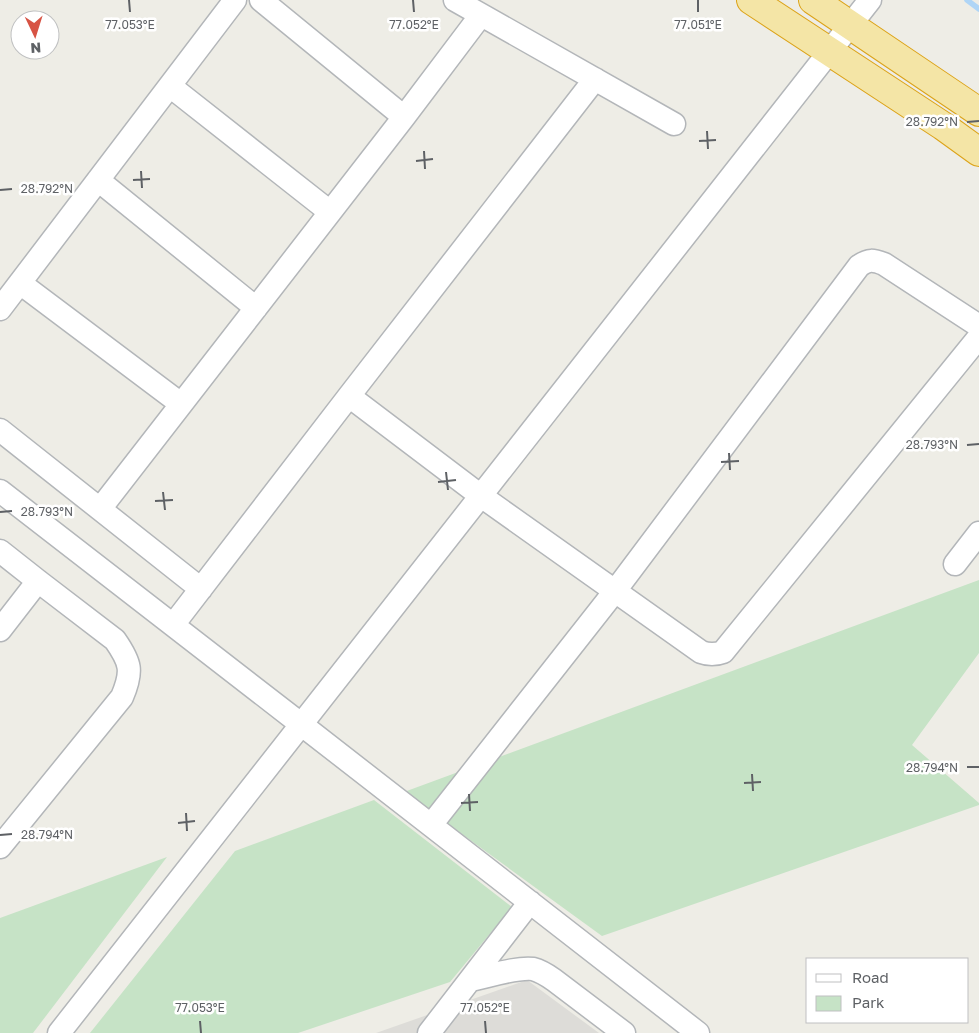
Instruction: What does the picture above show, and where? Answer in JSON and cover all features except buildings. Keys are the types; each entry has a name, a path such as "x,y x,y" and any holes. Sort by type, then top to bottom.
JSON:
{"highway":[{"path":"751,0 943,126 979,152"},
{"path":"813,0 979,112"}],"street":[{"path":"0,309 235,0"},
{"path":"261,0 404,117"},
{"path":"455,0 674,124"},
{"path":"59,1033 870,0"},
{"path":"100,509 481,15"},
{"path":"173,625 595,79"},
{"path":"170,86 330,212"},
{"path":"98,180 256,308"},
{"path":"431,825 615,591 859,266 874,260 884,264 979,326"},
{"path":"20,284 181,404"},
{"path":"349,396 481,496 700,652 715,655 723,652 979,337"},
{"path":"0,430 201,589"},
{"path":"0,491 302,724 694,1032"},
{"path":"955,564 979,533"},
{"path":"0,551 115,640 124,653 130,669 122,698 0,847"},
{"path":"0,630 38,581"},
{"path":"430,1033 530,902"},
{"path":"470,980 519,970 533,970 543,973 624,1033"}],"shaded area":[{"path":"527,980 599,1033 376,1033"}],"green space":[{"path":"979,580 979,653 912,745 979,805 602,936 404,792"},
{"path":"374,800 512,907 450,982 298,1033 90,1033 235,851"},
{"path":"167,857 33,1033 0,1033 0,918"}],"waterway":[{"path":"967,0 979,9"}]}
